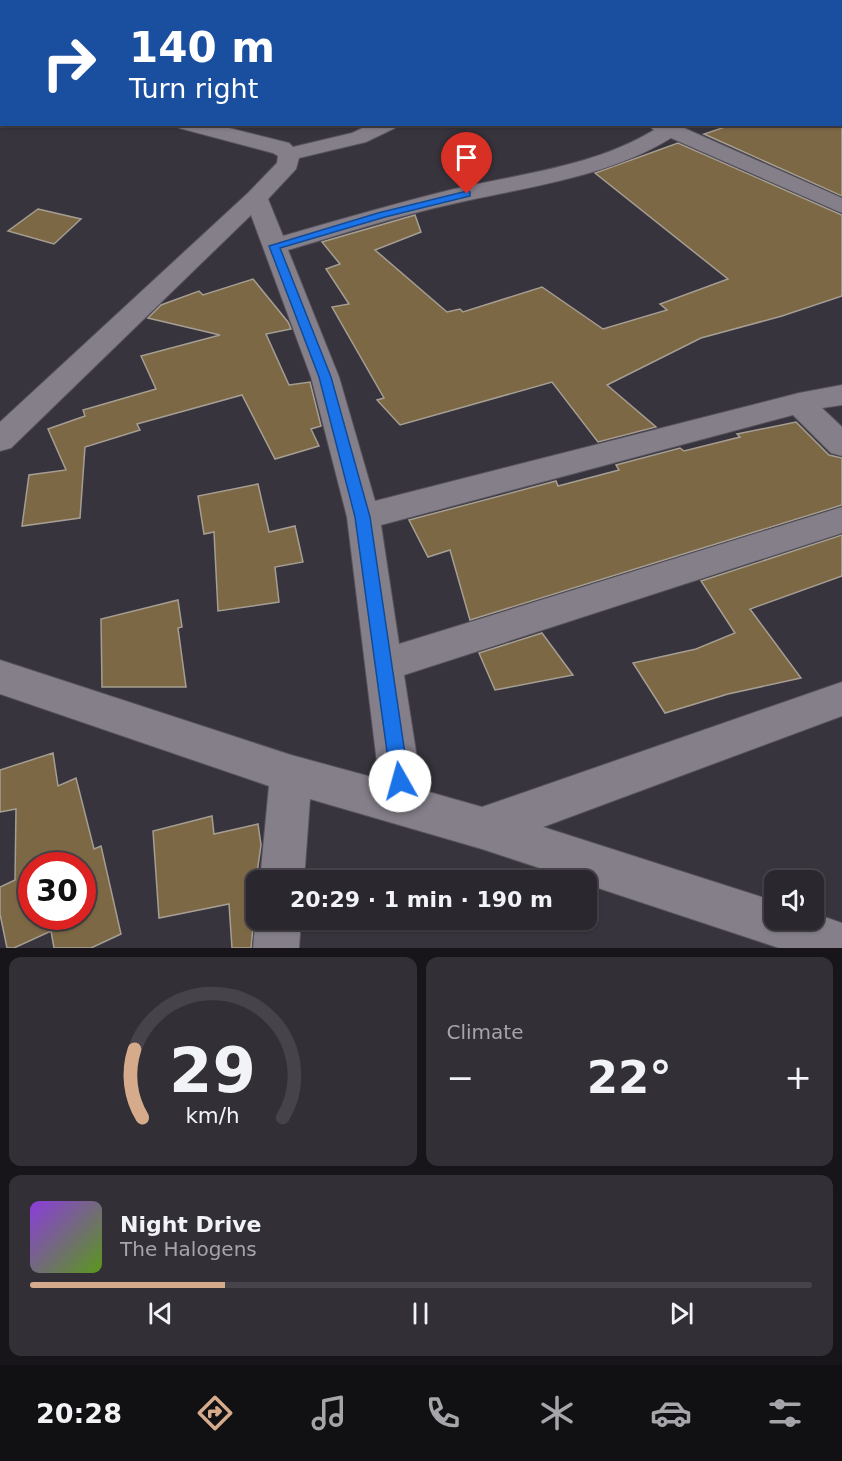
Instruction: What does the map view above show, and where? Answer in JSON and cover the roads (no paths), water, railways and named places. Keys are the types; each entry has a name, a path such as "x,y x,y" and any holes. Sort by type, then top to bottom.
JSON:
{"street":[{"path":"194,126 281,148 289,154 359,138 384,126"},
{"path":"274,246 420,204 582,166 631,151 654,141 663,127 842,206"},
{"path":"0,440 256,198 288,164 289,154"},
{"path":"256,198 325,377 363,517 403,804"},
{"path":"363,517 799,403 842,395"},
{"path":"799,403 842,445"},
{"path":"385,665 842,520"},
{"path":"0,676 291,774 482,828 842,946"},
{"path":"482,828 842,699"},
{"path":"283,870 291,774"},
{"path":"276,948 277,930"}]}
